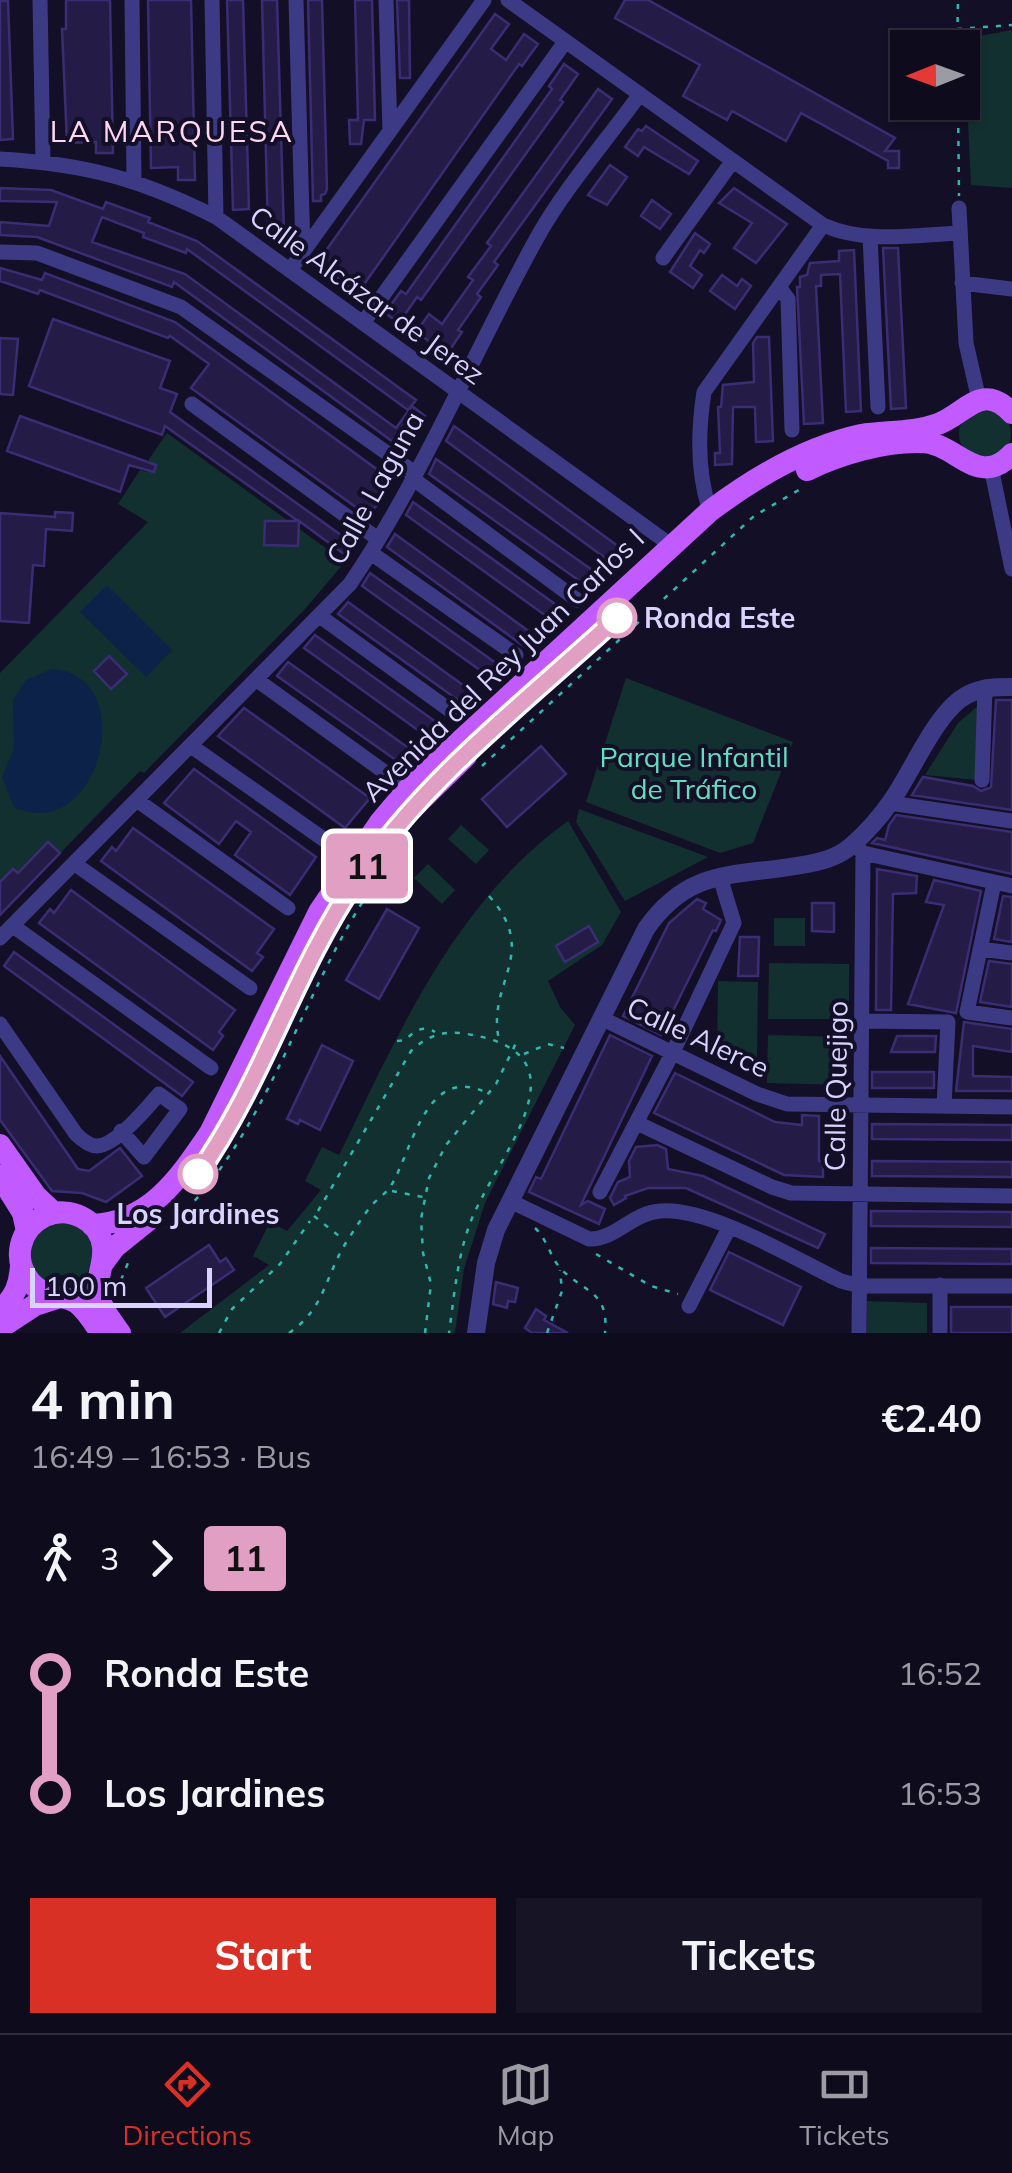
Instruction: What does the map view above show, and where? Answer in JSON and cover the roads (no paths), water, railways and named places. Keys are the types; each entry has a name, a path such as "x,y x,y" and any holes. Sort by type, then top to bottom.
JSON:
{"main road":[{"path":"960,457 951,439 954,419 969,405 998,402 1012,413"},
{"name":"Avenida del Rey Juan Carlos I","path":"92,1225 116,1224 140,1213 189,1164 210,1133 319,912 354,857 408,789 710,511 752,482 802,455 864,435 940,424 969,405"},
{"name":"Avenida del Rey Juan Carlos I","path":"101,1269 124,1240 169,1205 202,1168 245,1093 325,932 358,878 407,814 721,523 771,487 834,459 893,445 940,445 972,465 1005,460"},
{"path":"0,1145 36,1196 54,1213"},
{"path":"0,1176 23,1213 27,1231"},
{"path":"0,1310 13,1297 20,1281 20,1252 27,1231 41,1217 54,1213 79,1216 92,1225 103,1246 97,1288 102,1321"},
{"path":"21,1265 32,1284 78,1304 120,1333"},
{"path":"0,1328 34,1305 82,1292 101,1269"}],"street":[{"path":"40,0 43,162"},
{"path":"132,0 134,180"},
{"path":"212,0 216,217"},
{"path":"296,0 303,252"},
{"path":"386,0 390,132"},
{"path":"290,270 484,0"},
{"path":"508,0 823,226 842,234 870,237 959,233"},
{"path":"363,322 565,42"},
{"name":"Calle Laguna","path":"0,938 350,584 375,546 540,232 640,94"},
{"name":"Calle Alcázar de Jerez","path":"0,159 87,167 134,180 216,217 672,546"},
{"path":"663,258 732,162"},
{"path":"959,208 969,405"},
{"path":"710,511 702,488 700,415 704,392 823,226"},
{"path":"870,237 878,407"},
{"path":"0,252 37,253 180,307 413,475 577,600"},
{"path":"962,283 1012,289"},
{"path":"779,288 788,299 792,430"},
{"path":"192,404 516,655"},
{"path":"1005,460 1012,570"},
{"path":"320,616 451,711"},
{"path":"256,680 408,789"},
{"path":"982,780 985,687"},
{"path":"476,1333 486,1263 496,1230 646,929 661,908 680,892 720,876 821,862 858,848 947,714 964,696 985,687 1012,687"},
{"path":"191,746 328,842"},
{"path":"138,801 288,908"},
{"path":"890,803 1012,821"},
{"path":"858,848 1012,886"},
{"name":"Calle Quejigo","path":"858,848 862,1021 859,1333"},
{"path":"75,864 250,988"},
{"path":"600,1192 734,924 720,876"},
{"path":"994,883 967,1012 1012,1018"},
{"path":"13,926 211,1068"},
{"path":"980,949 1012,953"},
{"name":"Calle Alerce","path":"601,1018 757,1094 787,1104 1012,1107"},
{"path":"862,1021 948,1022 944,1106"},
{"path":"0,1024 76,1134 96,1146 122,1131"},
{"path":"637,1123 792,1193 1012,1196"},
{"path":"510,1201 589,1238 602,1239 642,1214 697,1214 860,1286 1012,1286"},
{"path":"691,1302 729,1228"},
{"path":"940,1285 940,1333"}],"water":[{"path":"107,585 172,650 146,677 80,612"},
{"path":"52,669 80,678 96,698 102,725 99,755 88,782 69,803 44,813 14,807 2,777 14,749 13,700 26,680"}],"place":[{"name":"Ronda Este","path":"617,618"},
{"name":"Los Jardines","path":"198,1174"}],"district":[{"name":"LA MARQUESA","path":"172,132"}],"park label":[{"name":"Parque Infantil de Tráfico","path":"694,773"}]}
